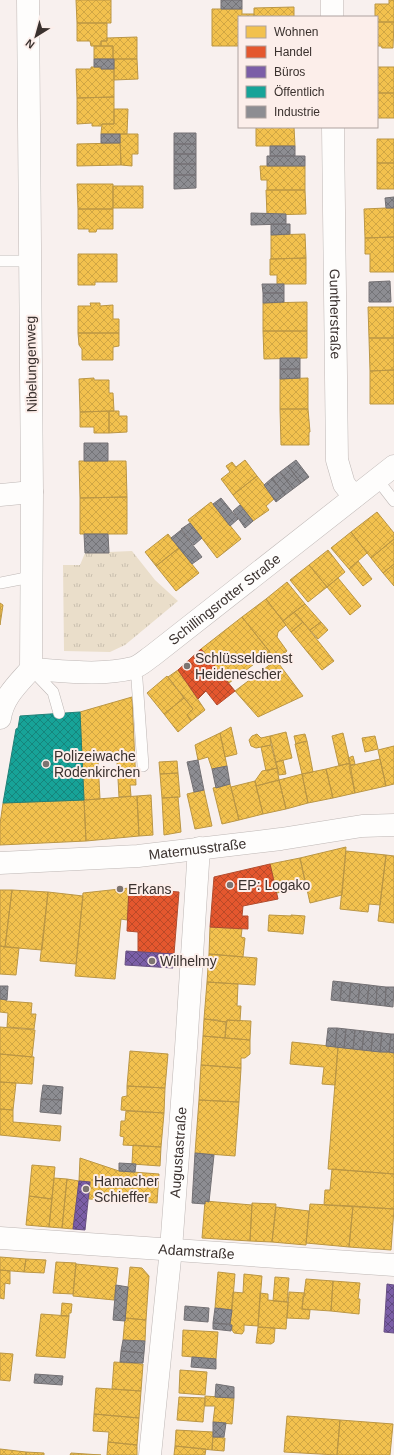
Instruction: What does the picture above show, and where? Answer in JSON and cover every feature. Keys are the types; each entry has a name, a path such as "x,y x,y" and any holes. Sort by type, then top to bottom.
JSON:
{"street":[{"name":"Nibelungenweg","path":"28,0 32,492 31,669"},
{"path":"332,0 332,16"},
{"name":"Guntherstraße","path":"333,128 337,460 344,484 354,497"},
{"name":"Schillingsrotter Straße","path":"31,669 83,672 134,667 152,656 394,466"},
{"path":"0,495 32,492"},
{"path":"0,718 5,701 31,669"},
{"name":"Maternusstraße","path":"0,863 138,856 288,838 362,826 394,825"},
{"name":"Augustastraße","path":"150,1455 171,1250 186,1056 199,848"},
{"name":"Adamstraße","path":"0,1238 394,1265"}],"lane":[{"path":"0,261 30,261"},
{"path":"377,479 394,501"},
{"path":"0,583 31,577"},
{"path":"134,667 137,680 143,766"},
{"path":"31,669 53,692 59,714"}],"green space":[{"path":"132,551 155,580 178,601 125,645 110,652 64,651 63,565 80,565 85,553"}],"building: Wohnen":[{"path":"76,0 111,0 111,23 77,23"},
{"path":"389,0 394,0 394,22 378,22 378,16 375,16 375,4 389,4"},
{"path":"294,7 294,16 254,16 254,8"},
{"path":"212,9 242,9 242,14 254,14 254,16 238,16 238,46 212,46"},
{"path":"378,22 394,22 393,48 382,48 381,46 378,46"},
{"path":"77,23 107,23 107,41 101,41 101,46 91,46 90,41 77,41"},
{"path":"137,37 137,59 113,59 113,46 101,46 101,41 107,41 107,38"},
{"path":"94,46 113,46 113,59 94,59"},
{"path":"114,59 137,59 138,79 114,80"},
{"path":"91,67 114,69 114,97 77,98 76,69 91,69"},
{"path":"378,67 394,67 394,93 378,93"},
{"path":"378,93 394,93 394,118 378,118"},
{"path":"114,97 114,124 92,126 92,123 77,124 77,98"},
{"path":"114,109 128,109 127,134 101,134 102,124 114,124"},
{"path":"256,128 294,128 295,146 256,146"},
{"path":"120,134 138,134 138,154 132,154 132,166 121,165"},
{"path":"377,139 394,139 394,163 377,163"},
{"path":"120,143 121,165 77,166 77,144"},
{"path":"377,163 394,163 394,189 377,189"},
{"path":"260,166 305,166 305,190 267,190 267,180 261,180"},
{"path":"77,184 113,184 113,209 78,209"},
{"path":"113,186 143,186 143,208 113,208"},
{"path":"266,190 305,190 306,214 267,215"},
{"path":"394,208 394,237 365,238 364,209"},
{"path":"78,209 113,209 113,229 97,229 96,232 89,232 89,229 78,229"},
{"path":"305,234 306,258 271,259 271,235"},
{"path":"394,237 394,272 370,272 370,254 365,254 365,238"},
{"path":"78,254 117,254 117,282 95,282 95,285 78,285"},
{"path":"306,258 306,284 277,284 277,275 270,275 270,259"},
{"path":"307,302 307,331 263,331 263,303"},
{"path":"90,303 100,303 100,306 113,305 113,319 119,319 119,333 78,333 78,306 91,306"},
{"path":"368,307 394,307 394,338 369,338"},
{"path":"263,331 307,331 307,358 264,359"},
{"path":"78,333 119,333 119,346 113,347 113,360 82,360 82,349 79,345"},
{"path":"369,338 394,338 394,370 370,371"},
{"path":"394,370 394,404 370,404 370,371"},
{"path":"94,378 94,380 109,380 109,393 113,393 114,411 80,412 79,379"},
{"path":"308,378 308,409 280,409 280,379"},
{"path":"280,409 308,409 310,432 309,445 281,445"},
{"path":"109,411 109,433 94,433 94,427 80,427 80,412"},
{"path":"109,411 119,411 119,416 127,416 127,432 109,433"},
{"path":"245,460 257,476 233,495 221,479 230,472 226,466 232,462 236,467"},
{"path":"79,461 126,461 127,497 80,498"},
{"path":"257,476 275,498 266,506 269,510 253,521 233,495"},
{"path":"127,497 127,534 80,534 80,498"},
{"path":"211,502 241,539 217,558 188,520"},
{"path":"377,512 394,533 394,539 371,558 351,532"},
{"path":"351,532 367,553 349,569 331,548"},
{"path":"168,534 179,548 156,566 145,552"},
{"path":"394,539 394,564 383,573 371,558"},
{"path":"179,548 199,573 176,591 156,566"},
{"path":"328,550 345,572 327,587 309,565"},
{"path":"358,561 372,579 363,586 349,569"},
{"path":"394,564 394,586 383,573"},
{"path":"309,565 327,587 308,602 290,580"},
{"path":"338,578 361,606 350,615 327,587"},
{"path":"287,582 305,604 283,621 266,599"},
{"path":"266,599 286,625 278,632 277,637 287,651 276,660 242,617"},
{"path":"0,603 3,605 0,625"},
{"path":"305,604 321,622 310,630 294,612"},
{"path":"294,612 303,622 291,632 283,621"},
{"path":"242,617 270,652 229,683 201,649"},
{"path":"303,622 334,661 322,670 291,632"},
{"path":"321,622 328,630 318,639 310,630"},
{"path":"276,660 303,696 258,717 235,691"},
{"path":"178,670 205,710 191,721 187,715 193,709 168,677"},
{"path":"167,676 184,698 164,714 147,693"},
{"path":"132,697 136,785 130,785 131,796 119,797 117,761 98,761 100,799 84,800 80,712"},
{"path":"184,698 193,709 187,715 191,721 178,732 164,714"},
{"path":"231,727 237,754 225,757 220,733"},
{"path":"286,732 292,758 276,762 270,736"},
{"path":"220,733 227,766 212,769 208,757 198,760 195,745"},
{"path":"343,733 350,763 339,766 332,736"},
{"path":"257,734 261,738 270,736 271,745 256,748 251,746 249,740 252,736"},
{"path":"305,734 307,741 296,744 294,736"},
{"path":"375,736 378,749 365,752 362,738"},
{"path":"307,741 313,772 302,774 295,744"},
{"path":"271,745 277,768 266,771 261,747"},
{"path":"394,746 394,784 386,786 378,750"},
{"path":"353,756 355,764 350,765 348,758"},
{"path":"380,759 386,786 355,793 349,766"},
{"path":"283,760 286,774 279,775 276,762"},
{"path":"177,761 178,773 160,774 159,762"},
{"path":"350,763 355,793 333,798 326,769"},
{"path":"277,768 279,780 256,786 255,781 262,771"},
{"path":"326,769 333,798 308,803 302,774"},
{"path":"178,773 180,797 162,798 160,774"},
{"path":"302,774 308,803 286,809 279,780"},
{"path":"279,780 286,809 263,814 256,786"},
{"path":"255,781 263,814 239,820 231,787"},
{"path":"230,784 239,820 222,824 213,788"},
{"path":"204,790 212,826 195,829 187,794"},
{"path":"151,795 153,835 139,836 137,796"},
{"path":"137,796 139,836 86,841 84,800"},
{"path":"178,797 181,832 164,835 162,798"},
{"path":"84,800 86,841 0,845 0,824 3,803"},
{"path":"346,847 342,895 310,903 300,858"},
{"path":"346,851 386,855 380,905 369,904 368,912 340,909"},
{"path":"386,855 394,856 394,923 378,921"},
{"path":"300,858 306,886 277,893 270,864"},
{"path":"129,888 127,920 121,919 115,979 75,976 83,893"},
{"path":"0,890 12,890 5,947 0,946"},
{"path":"12,890 48,892 42,950 5,947"},
{"path":"48,892 83,896 76,964 40,961"},
{"path":"269,915 305,916 303,934 268,931"},
{"path":"210,927 242,929 241,937 245,938 243,957 209,954"},
{"path":"0,946 19,948 16,975 0,974"},
{"path":"209,954 257,958 255,985 207,982"},
{"path":"207,982 238,984 237,1006 241,1006 240,1021 227,1020 227,1022 204,1019"},
{"path":"0,999 6,1001 32,1003 31,1014 36,1014 34,1029 7,1027 8,1013 0,1012"},
{"path":"204,1019 226,1022 225,1038 203,1036"},
{"path":"227,1020 251,1021 250,1040 225,1038"},
{"path":"0,1027 35,1030 32,1057 0,1054"},
{"path":"203,1036 250,1040 250,1054 245,1058 241,1058 241,1068 201,1065"},
{"path":"292,1042 338,1047 335,1085 322,1084 324,1067 290,1064"},
{"path":"338,1047 394,1053 394,1174 328,1169"},
{"path":"130,1051 168,1054 165,1088 127,1086"},
{"path":"0,1054 34,1057 32,1084 0,1082"},
{"path":"201,1065 241,1068 239,1102 199,1100"},
{"path":"0,1082 16,1083 13,1110 0,1109"},
{"path":"127,1086 165,1088 164,1113 121,1110 122,1097 127,1096"},
{"path":"199,1100 239,1102 235,1156 195,1153"},
{"path":"0,1109 13,1110 13,1122 61,1126 60,1141 0,1135"},
{"path":"126,1111 164,1113 161,1147 123,1145 124,1137 120,1136 121,1121 125,1121"},
{"path":"133,1145 161,1147 160,1166 132,1164"},
{"path":"80,1158 119,1171 159,1174 157,1203 89,1199 90,1182 79,1181"},
{"path":"32,1165 55,1167 52,1199 29,1196"},
{"path":"332,1169 394,1174 394,1209 324,1205 325,1190 330,1190"},
{"path":"54,1178 67,1179 62,1228 49,1227"},
{"path":"67,1179 79,1181 73,1229 62,1228"},
{"path":"29,1196 52,1199 49,1227 26,1225"},
{"path":"205,1201 252,1205 250,1241 202,1238"},
{"path":"252,1203 276,1204 272,1242 250,1241"},
{"path":"310,1204 353,1206 349,1247 306,1243"},
{"path":"353,1206 394,1209 391,1250 349,1247"},
{"path":"276,1207 309,1211 306,1245 272,1242"},
{"path":"0,1257 26,1259 24,1272 0,1270"},
{"path":"26,1259 46,1260 44,1273 24,1272"},
{"path":"56,1262 76,1263 73,1294 53,1293"},
{"path":"76,1264 118,1268 114,1300 73,1296"},
{"path":"130,1267 142,1268 149,1276 146,1320 125,1318"},
{"path":"0,1270 10,1271 10,1284 5,1283 4,1299 0,1298"},
{"path":"218,1272 235,1274 232,1310 215,1308"},
{"path":"244,1274 262,1276 258,1326 244,1325 244,1331 242,1334 234,1333 232,1330 232,1325 230,1325 233,1292 243,1293"},
{"path":"275,1277 289,1278 287,1302 273,1301"},
{"path":"306,1279 333,1281 331,1311 302,1309"},
{"path":"333,1281 360,1283 358,1299 360,1299 359,1314 331,1311"},
{"path":"289,1292 305,1293 305,1296 303,1296 302,1309 310,1310 309,1319 287,1318"},
{"path":"260,1293 268,1294 268,1300 288,1302 286,1329 258,1327"},
{"path":"62,1303 72,1304 71,1313 69,1313 69,1316 61,1316"},
{"path":"41,1314 69,1316 65,1358 36,1356"},
{"path":"125,1318 146,1320 145,1341 123,1340"},
{"path":"258,1327 275,1328 274,1342 271,1344 256,1343"},
{"path":"183,1330 218,1332 216,1359 182,1356"},
{"path":"0,1353 13,1354 10,1381 0,1380"},
{"path":"114,1362 143,1364 141,1391 112,1389"},
{"path":"180,1370 207,1372 205,1395 179,1393"},
{"path":"96,1388 141,1391 139,1418 94,1414"},
{"path":"205,1396 234,1398 232,1424 213,1422 215,1406 205,1406"},
{"path":"179,1397 205,1398 203,1422 177,1420"},
{"path":"94,1414 139,1418 137,1445 108,1442 109,1432 93,1431"},
{"path":"287,1416 340,1420 337,1455 284,1452"},
{"path":"340,1420 393,1424 390,1455 337,1455"},
{"path":"176,1430 213,1432 212,1450 175,1446"},
{"path":"213,1437 225,1438 224,1451 212,1450"},
{"path":"108,1442 137,1445 137,1455 107,1455"},
{"path":"175,1446 206,1449 205,1455 174,1455"},
{"path":"0,1449 26,1452 26,1455 0,1455"},
{"path":"26,1452 44,1453 44,1455 26,1455"},
{"path":"71,1453 101,1455 70,1455"}],"building: Handel":[{"path":"201,649 235,691 217,705 206,691 198,699 178,670"},
{"path":"270,864 278,899 243,906 242,916 248,916 248,929 210,927 214,877"},
{"path":"129,888 179,892 174,954 138,952 138,932 127,931"}],"building: Büros":[{"path":"126,951 174,954 173,968 125,965"},
{"path":"79,1181 90,1182 85,1230 73,1229"},
{"path":"387,1284 394,1285 394,1333 384,1332"}],"building: Öffentlich":[{"name":"Polizeiwache Rodenkirchen","path":"80,712 84,800 3,803 16,729 18,728 20,716"}],"building: Industrie":[{"path":"221,0 242,0 242,9 221,9"},
{"path":"94,59 114,59 114,69 101,69 101,67 94,67"},
{"path":"174,133 196,133 196,144 174,144"},
{"path":"101,134 120,134 120,143 101,143"},
{"path":"174,144 196,144 196,154 174,154"},
{"path":"270,146 295,146 295,156 270,156"},
{"path":"174,154 196,154 196,164 174,164"},
{"path":"267,156 305,156 305,166 267,166"},
{"path":"174,164 196,164 196,175 174,175"},
{"path":"174,175 196,175 196,188 174,189"},
{"path":"394,197 394,208 386,208 385,198"},
{"path":"251,213 286,214 286,224 251,225"},
{"path":"271,224 290,224 290,234 271,235"},
{"path":"390,281 391,302 369,302 369,282"},
{"path":"262,284 284,284 284,293 263,293"},
{"path":"263,293 284,293 284,302 263,303"},
{"path":"280,358 300,358 300,369 280,369"},
{"path":"280,369 300,369 300,378 280,379"},
{"path":"84,443 108,443 108,461 84,461"},
{"path":"296,460 309,477 301,483 288,466"},
{"path":"288,466 301,483 293,489 280,472"},
{"path":"280,472 293,489 285,495 272,478"},
{"path":"272,478 285,495 276,502 264,485"},
{"path":"221,498 238,519 230,526 213,504"},
{"path":"240,505 253,521 245,528 233,511"},
{"path":"190,523 202,538 194,545 181,529"},
{"path":"181,530 202,557 192,564 171,538"},
{"path":"84,534 108,534 109,553 85,553"},
{"path":"198,760 204,790 194,792 187,762"},
{"path":"227,766 230,784 216,788 212,769"},
{"path":"333,981 342,982 340,1001 331,1000"},
{"path":"342,982 351,983 349,1002 340,1001"},
{"path":"351,983 360,984 358,1003 349,1002"},
{"path":"360,984 369,985 367,1004 358,1003"},
{"path":"369,985 377,986 376,1005 367,1004"},
{"path":"0,986 8,986 7,1000 0,999"},
{"path":"377,986 386,987 385,1006 376,1005"},
{"path":"386,987 394,987 393,1007 385,1006"},
{"path":"328,1028 337,1028 335,1047 326,1046"},
{"path":"337,1028 346,1029 344,1048 335,1047"},
{"path":"346,1029 355,1030 353,1049 344,1048"},
{"path":"355,1030 364,1031 362,1050 353,1049"},
{"path":"364,1031 373,1032 371,1051 362,1050"},
{"path":"373,1032 382,1033 380,1052 371,1051"},
{"path":"382,1033 391,1034 389,1052 380,1052"},
{"path":"391,1034 394,1034 394,1053 389,1052"},
{"path":"43,1085 63,1087 62,1100 41,1099"},
{"path":"41,1099 62,1100 61,1114 40,1112"},
{"path":"195,1153 214,1155 209,1202 205,1201 205,1204 192,1203"},
{"path":"119,1163 136,1164 135,1172 119,1171"},
{"path":"116,1285 128,1287 125,1321 113,1320"},
{"path":"185,1306 209,1308 208,1322 184,1320"},
{"path":"215,1308 232,1310 230,1324 213,1323"},
{"path":"213,1323 232,1325 231,1331 213,1329"},
{"path":"123,1340 145,1341 144,1353 121,1351"},
{"path":"121,1351 144,1353 143,1363 120,1362"},
{"path":"192,1357 216,1359 216,1369 191,1367"},
{"path":"35,1374 63,1376 62,1385 34,1383"},
{"path":"216,1384 234,1387 234,1398 215,1397"},
{"path":"213,1422 226,1423 224,1437 213,1437"}],"place":[{"name":"Schlüsseldienst Heidenescher","path":"187,666"},
{"name":"Polizeiwache Rodenkirchen","path":"46,764"},
{"name":"EP: Logako","path":"230,885"},
{"name":"Erkans","path":"120,889"},
{"name":"Wilhelmy","path":"152,961"},
{"name":"Hamacher Schieffer","path":"86,1189"}]}
